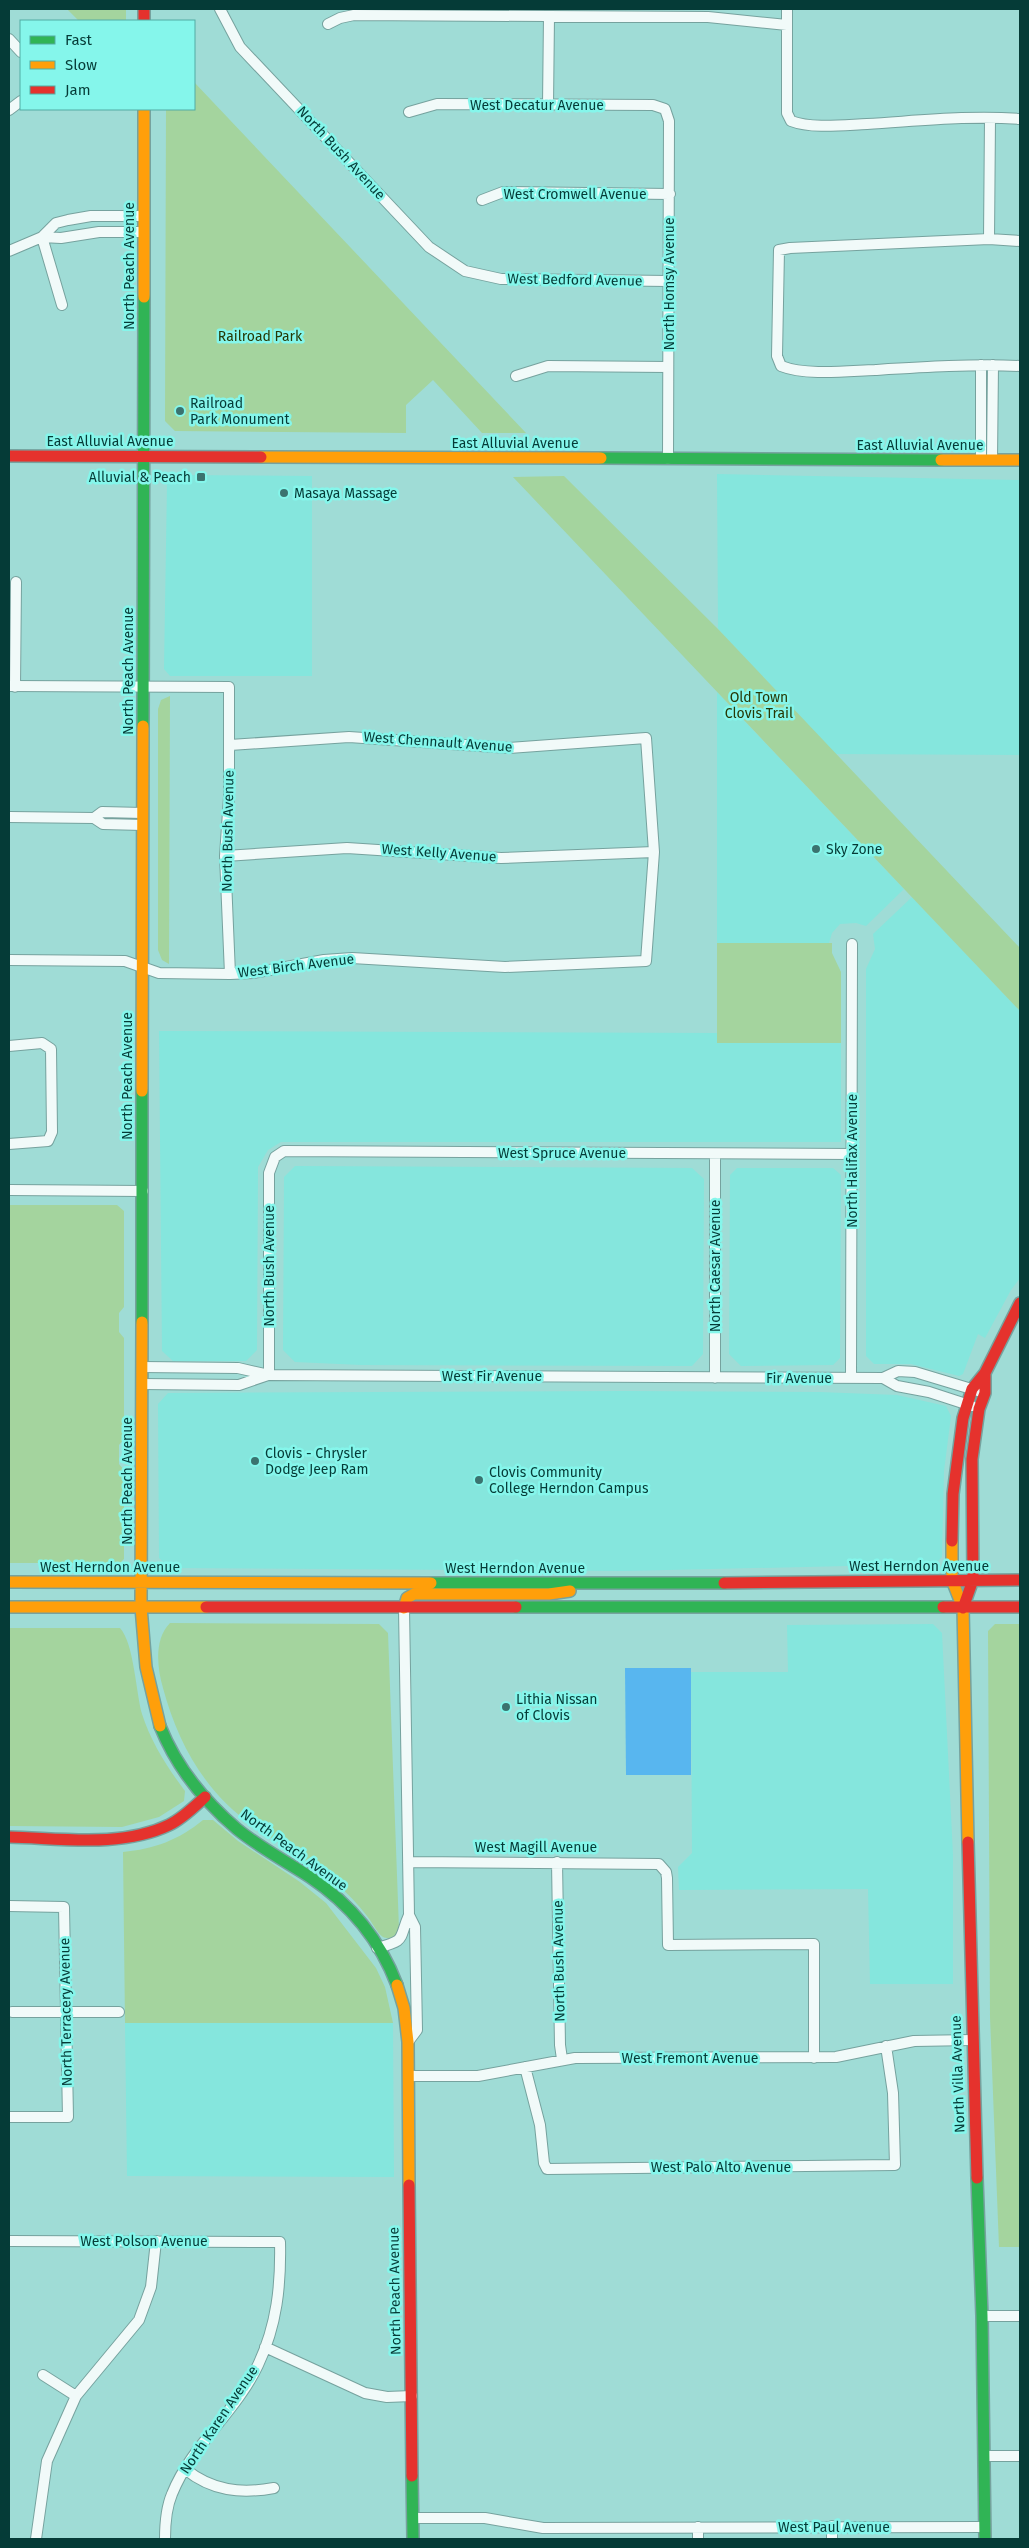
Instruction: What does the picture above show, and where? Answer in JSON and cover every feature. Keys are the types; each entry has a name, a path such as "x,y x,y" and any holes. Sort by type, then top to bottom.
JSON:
{"street":[{"name":"North Bush Avenue","path":"220,9 240,47 429,247 465,271 482,276"},
{"path":"787,9 787,113 791,120 799,124 849,124 990,118 1020,119"},
{"path":"328,24 340,18 354,15 412,12 549,16 668,13 787,25"},
{"path":"548,105 549,16"},
{"path":"9,39 20,51"},
{"path":"9,110 20,102"},
{"name":"West Decatur Avenue","path":"409,112 437,104 653,105 665,109"},
{"name":"North Homsy Avenue","path":"665,109 669,122 670,194 668,460"},
{"name":"North Peach Avenue","path":"144,110 141,1607 146,1665 160,1721 178,1762 205,1797 236,1828 333,1894 358,1921 377,1948 394,1978 404,2008 408,2042 413,2539"},
{"path":"990,118 990,239"},
{"name":"West Cromwell Avenue","path":"482,200 503,192 670,194"},
{"path":"9,250 42,236 56,224 80,217 144,216"},
{"path":"42,236 62,238 88,233 144,232"},
{"path":"42,236 62,305"},
{"path":"1020,241 990,239 790,248 779,250 777,261 777,356 781,366 792,371 848,371 981,365 1020,366"},
{"name":"West Bedford Avenue","path":"482,276 522,280 668,281"},
{"path":"981,365 987,460"},
{"path":"987,460 993,365"},
{"path":"516,376 548,366 668,367"},
{"name":"East Alluvial Avenue","path":"9,456 1020,460"},
{"path":"16,582 12,686 144,687"},
{"name":"North Bush Avenue","path":"144,687 229,687 230,744 226,856 230,974"},
{"name":"West Chennault Avenue","path":"230,744 349,737 509,748 646,738 654,852"},
{"path":"94,818 102,812 143,813"},
{"path":"9,817 94,818 102,824 143,825"},
{"name":"West Kelly Avenue","path":"226,856 347,848 501,858 654,852"},
{"name":"West Birch Avenue","path":"9,960 125,960 159,974 230,974 253,973 324,960 352,958 505,967 646,960 654,852"},
{"name":"North Halifax Avenue","path":"851,1378 852,944"},
{"path":"9,1046 42,1044 51,1050 52,1132 48,1141 9,1144"},
{"name":"West Spruce Avenue","path":"275,1157 288,1151 852,1154"},
{"name":"North Caesar Avenue","path":"715,1154 715,1378"},
{"name":"North Bush Avenue","path":"269,1375 268,1173 275,1157"},
{"path":"9,1190 143,1191"},
{"name":"North Villa Avenue","path":"986,2539 982,2316 972,2040 963,1608 952,1580 953,1494 956,1459 966,1405 972,1389 985,1373 1020,1303"},
{"name":"West Fir Avenue","path":"142,1367 238,1368 269,1375 715,1378"},
{"name":"Fir Avenue","path":"715,1378 883,1378 898,1371 915,1372 985,1393"},
{"name":"North Villa Avenue","path":"963,1608 973,1580 972,1459 980,1409 985,1393 985,1373"},
{"name":"West Fir Avenue","path":"142,1384 239,1385 269,1375"},
{"name":"Fir Avenue","path":"883,1378 897,1386 929,1392 980,1409"},
{"name":"West Herndon Avenue","path":"9,1582 620,1583 1020,1580"},
{"path":"404,1608 407,1598 414,1594 549,1594 620,1583"},
{"path":"9,1607 1020,1607"},
{"name":"North Peach Avenue","path":"404,1608 408,1862 410,1915 415,1927 418,2030 408,2042"},
{"path":"9,1837 137,1836 168,1826 182,1818 205,1797"},
{"name":"West Magill Avenue","path":"408,1862 654,1862 663,1866 667,1878 668,1945 814,1944 814,2058"},
{"name":"North Bush Avenue","path":"558,1862 562,2059"},
{"name":"North Terracery Avenue","path":"9,1906 64,1907 68,2117 9,2117"},
{"name":"North Peach Avenue","path":"377,1948 398,1942 410,1915"},
{"path":"12,2012 118,2012"},
{"name":"West Fremont Avenue","path":"408,2076 478,2076 562,2059 814,2058 836,2056 914,2041 972,2040"},
{"name":"West Palo Alto Avenue","path":"525,2067 540,2125 544,2163 547,2169 895,2165 893,2094 886,2046"},
{"name":"West Polson Avenue","path":"9,2241 280,2242"},
{"path":"36,2539 46,2461 76,2396 138,2320 152,2287 156,2242"},
{"name":"North Karen Avenue","path":"165,2539 167,2513 171,2496 185,2469 245,2388 265,2347 278,2302 281,2277 280,2242"},
{"path":"982,2316 1020,2316"},
{"path":"265,2347 365,2393 387,2397 412,2396"},
{"path":"43,2375 76,2396"},
{"path":"984,2456 1020,2456"},
{"path":"185,2469 196,2478 222,2489 255,2492 274,2488"},
{"name":"West Paul Avenue","path":"413,2518 485,2518 543,2528 985,2527"},
{"path":"832,2526 832,2539"},
{"path":"698,2527 698,2539"}],"shaded area":[{"path":"717,474 1020,480 1020,755 835,754 718,629"},
{"path":"175,475 312,476 312,676 170,676 164,669 167,484"},
{"path":"717,692 904,889 866,926 856,923 840,924 832,933 829,943 717,943"},
{"path":"912,897 1020,1011 1020,1278 1011,1290 985,1338 978,1334 963,1374 959,1376 911,1364 874,1364 866,1356 866,969 875,949 873,934"},
{"path":"159,1031 717,1033 717,1043 841,1043 841,1142 281,1142 268,1150 258,1167 257,1350 246,1361 173,1361 162,1351"},
{"path":"295,1166 692,1168 704,1179 703,1354 692,1366 361,1365 295,1362 283,1350 284,1177"},
{"path":"737,1168 833,1168 841,1175 840,1358 833,1365 741,1366 729,1354 730,1175"},
{"path":"819,1392 897,1395 946,1406 951,1416 944,1471 942,1557 935,1564 623,1571 170,1568 159,1558 158,1404 168,1393"},
{"path":"933,1624 942,1633 953,1855 953,1984 870,1984 868,1889 679,1890 678,1867 692,1853 691,1672 788,1672 787,1625"},
{"path":"625,1668 691,1668 691,1775 626,1775"},
{"path":"125,2023 393,2023 394,2177 127,2176"}],"green space":[{"path":"67,9 126,9 126,20 78,20"},
{"name":"Railroad Park","path":"195,83 526,433 482,433 433,380 406,405 406,433 175,431 165,421 166,110 195,110"},
{"name":"Old Town Clovis Trail","path":"564,476 718,629 1020,948 1020,1011 513,477"},
{"path":"170,696 169,964 162,960 158,950 158,709 161,700"},
{"path":"717,943 832,943 832,953 841,972 841,1043 717,1043"},
{"path":"9,1205 117,1205 124,1211 124,1307 119,1313 119,1332 124,1338 124,1439 119,1445 119,1464 124,1470 124,1559 120,1563 9,1563"},
{"path":"170,1623 379,1624 388,1633 399,1929 394,1937 383,1937 360,1907 336,1883 238,1814 208,1783 196,1766 177,1729 161,1680 158,1663 159,1645 161,1637"},
{"path":"995,1624 1020,1624 1020,2247 999,2247 990,2017 988,1631"},
{"path":"9,1628 120,1628 125,1635 132,1656 142,1714 160,1754 185,1791 184,1801 159,1817 122,1827 9,1826"},
{"path":"203,1820 213,1820 238,1841 300,1882 326,1903 376,1968 385,1987 393,2023 125,2023 123,1852 145,1849 166,1842 185,1833"}],"traffic: fast":[{"path":"143,726 144,297"},
{"path":"601,458 941,460"},
{"path":"142,1091 142,1322"},
{"path":"431,1583 724,1583"},
{"path":"516,1607 943,1607"},
{"path":"160,1726 174,1755 202,1795 237,1829 272,1854 310,1877 338,1899 362,1924 372,1938 382,1953 397,1985"},
{"path":"977,2178 982,2316 985,2539"},
{"path":"412,2476 413,2539"}],"traffic: slow":[{"path":"144,110 144,297"},
{"path":"261,457 601,458"},
{"path":"941,460 1020,460"},
{"path":"142,1091 143,726"},
{"path":"142,1322 141,1607 146,1667 160,1726"},
{"path":"952,1541 952,1580 963,1608 968,1842"},
{"path":"9,1582 431,1583"},
{"path":"404,1608 407,1598 414,1594 549,1594 570,1591"},
{"path":"9,1607 206,1607"},
{"path":"397,1985 404,2008 408,2042 409,2185"}],"traffic: jam":[{"path":"144,9 144,20"},
{"path":"9,456 261,457"},
{"path":"952,1541 953,1494 963,1418 972,1389 985,1373 1020,1303"},
{"path":"963,1608 973,1580 972,1459 979,1409 985,1393 985,1373"},
{"path":"724,1583 1020,1580"},
{"path":"206,1607 516,1607"},
{"path":"943,1607 1020,1607"},
{"path":"9,1837 69,1840 131,1837 169,1825 205,1797"},
{"path":"968,1842 977,2178"},
{"path":"409,2185 412,2476"}],"place":[{"name":"Railroad Park Monument","path":"180,411"},
{"name":"Alluvial & Peach","path":"201,477"},
{"name":"Masaya Massage","path":"284,493"},
{"name":"Sky Zone","path":"816,849"},
{"name":"Clovis - Chrysler Dodge Jeep Ram","path":"255,1461"},
{"name":"Clovis Community College Herndon Campus","path":"479,1480"},
{"name":"Lithia Nissan of Clovis","path":"506,1707"}]}
